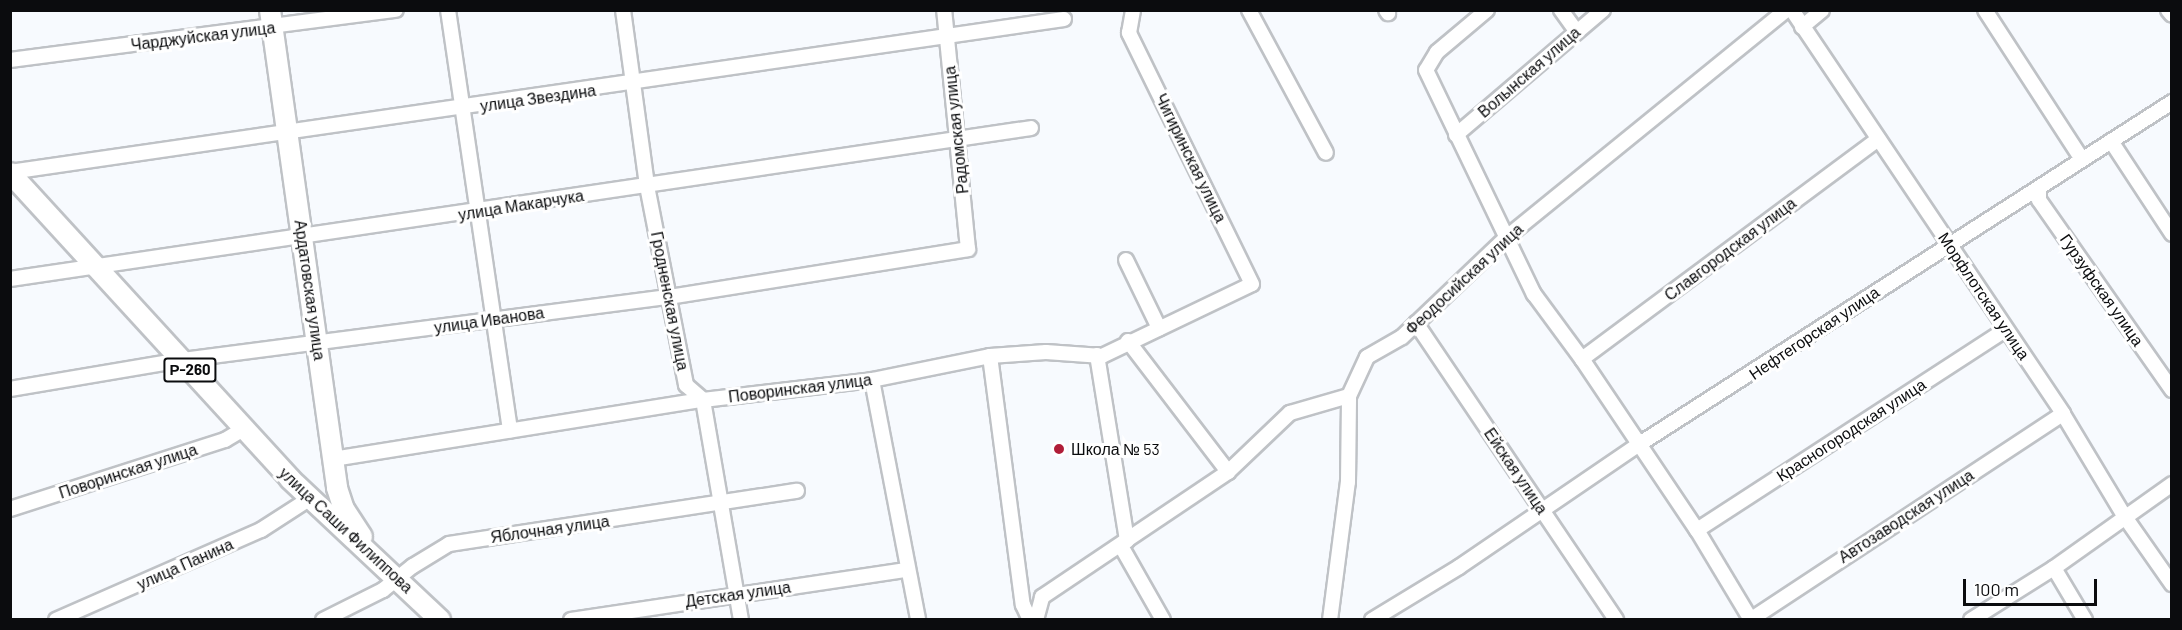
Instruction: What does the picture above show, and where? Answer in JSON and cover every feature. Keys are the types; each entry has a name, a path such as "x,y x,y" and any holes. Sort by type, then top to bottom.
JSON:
{"highway":[{"name":"Ардатовская улица","path":"271,19 337,488 344,510 377,559"},
{"name":"улица Саши Филиппова","path":"10,173 311,501 377,559 440,620"},
{"path":"311,501 325,502 337,488"}],"street":[{"name":"Чарджуйская улица","path":"10,60 271,19 396,10"},
{"path":"448,10 510,430"},
{"name":"Гродненская улица","path":"623,10 646,186 686,385 703,400 723,503 741,620"},
{"name":"Радомская улица","path":"944,10 968,249"},
{"name":"Чигиринская улица","path":"1133,10 1129,33 1252,284"},
{"path":"1249,10 1326,153"},
{"path":"1487,10 1437,52 1426,70 1534,294 1582,359 1697,530 1751,619"},
{"path":"1561,10 1576,31"},
{"name":"Волынская улица","path":"1456,135 1603,10"},
{"name":"Феодосийская улица","path":"1349,396 1367,357 1402,337 1507,237 1786,10"},
{"name":"Морфлотская улица","path":"1792,10 2063,414 2125,517 2172,584"},
{"path":"1802,27 1822,10"},
{"path":"1985,10 2081,158"},
{"path":"2168,10 2172,15"},
{"name":"улица Звездина","path":"10,173 634,84 947,35 1064,20"},
{"name":"Нефтегорская улица","path":"1372,620 1459,567 1638,445 1752,375 1949,243 2172,102"},
{"name":"улица Макарчука","path":"10,279 303,239 1031,128"},
{"name":"Славгородская улица","path":"1582,359 1878,139"},
{"path":"2111,141 2172,234"},
{"name":"Гурзуфская улица","path":"2039,188 2039,200 2172,390"},
{"name":"улица Иванова","path":"10,388 182,360 669,297 968,249"},
{"path":"1126,260 1159,328"},
{"name":"Поворинская улица","path":"333,459 703,400 872,380 990,356 1046,352 1096,355 1252,284"},
{"name":"Ейская улица","path":"1416,323 1616,620"},
{"name":"Красногородская улица","path":"1697,530 2006,330"},
{"path":"1128,341 1228,472"},
{"path":"1096,355 1124,543 1163,620"},
{"path":"990,356 1023,605 1030,620"},
{"path":"872,380 906,570 918,620"},
{"path":"1036,620 1042,597 1228,472 1290,413 1349,396 1348,482 1330,620"},
{"name":"Автозаводская улица","path":"1751,619 2063,414"},
{"name":"Поворинская улица","path":"10,509 225,440 243,429"},
{"path":"1971,620 1986,615 2172,484"},
{"name":"Яблочная улица","path":"323,620 383,590 449,544 797,491"},
{"name":"улица Панина","path":"56,620 261,530 311,501"},
{"path":"2054,568 2085,620"},
{"name":"Детская улица","path":"571,620 906,570"}],"place":[{"name":"Школа № 53","path":"1059,449"}]}
